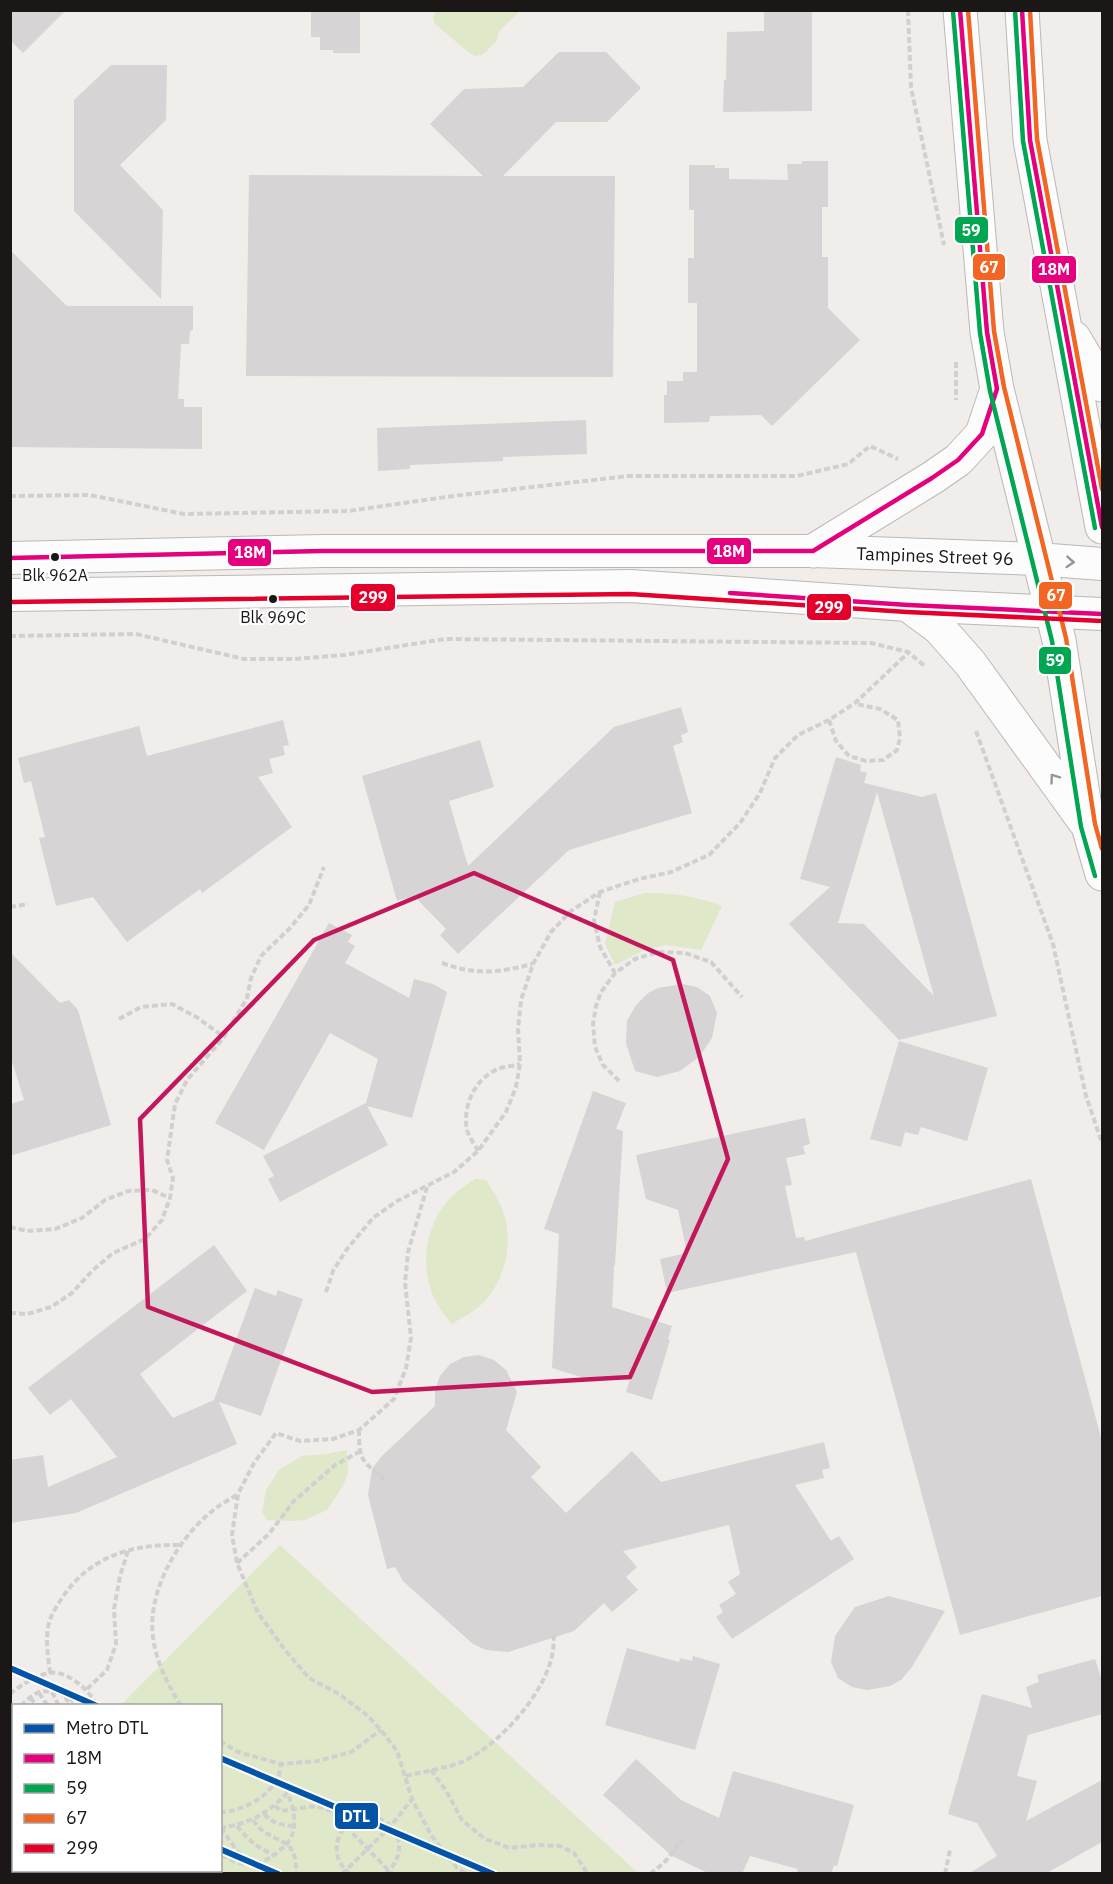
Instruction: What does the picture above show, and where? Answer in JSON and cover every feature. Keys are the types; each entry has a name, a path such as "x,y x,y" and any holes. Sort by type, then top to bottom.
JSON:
{"main road":[{"path":"960,10 987,332 997,389 1059,640 1088,825 1102,874"},
{"path":"1022,10 1030,140 1102,527"},
{"path":"1064,321 1102,385"},
{"path":"813,551 958,460 982,434 997,389"},
{"path":"908,605 939,628 970,663 1088,825"}],"street":[{"name":"Tampines Street 96","path":"10,558 322,550 813,551 1038,559 1102,564"},
{"path":"10,595 630,586 908,605 1102,614"}],"path":[{"path":"908,10 911,87 945,250"},
{"path":"956,357 956,404"},
{"path":"10,496 90,495 184,514 348,511 453,496 629,476 797,476 848,464 870,446 902,463"},
{"path":"10,636 136,634 244,658 294,659 344,655 445,639 871,643 908,652 932,672"},
{"path":"326,1292 333,1271 347,1249 373,1218 397,1201 454,1172 478,1151 506,1112 516,1087 520,1064 518,1029 521,1000 533,964 551,932 571,911 600,892 639,879 671,872 709,855 740,822 760,793 775,758 798,735 829,720 855,703 908,652"},
{"path":"829,720 836,741 848,758 866,761 883,760 897,750 900,738 898,720 880,709 855,703"},
{"path":"972,720 1053,944 1086,1096 1102,1143"},
{"path":"10,1313 27,1314 51,1307 72,1293 113,1253 145,1239 162,1220 170,1198 173,1178 167,1160 175,1104 187,1080 224,1037 247,998 250,978 261,956 290,928 309,905 324,867"},
{"path":"600,892 594,920 600,947 615,973"},
{"path":"10,907 28,904"},
{"path":"619,1081 603,1065 595,1047 592,1024 601,992 615,973 635,959 658,952 685,953 711,962 742,997"},
{"path":"442,963 481,973 507,971 533,964"},
{"path":"119,1019 141,1007 172,1004 198,1018 224,1037"},
{"path":"478,1151 467,1131 468,1101 482,1080 499,1068 520,1064"},
{"path":"427,1187 408,1252 405,1283 411,1338 406,1368 394,1399 359,1430 333,1438 300,1441 276,1433 254,1463 238,1494 232,1535 237,1563 258,1613 309,1678 339,1694 368,1716 381,1731 396,1751 412,1799 431,1834 457,1868 466,1874"},
{"path":"10,1227 27,1231 55,1229 82,1218 105,1200 128,1191 152,1190 170,1198"},
{"path":"359,1430 359,1452 363,1461 386,1481"},
{"path":"237,1563 268,1534 292,1502 335,1465 359,1452"},
{"path":"180,1704 166,1681 153,1638 152,1610 161,1579 180,1545 211,1512 238,1494"},
{"path":"50,1673 47,1644 50,1617 65,1593 80,1576 104,1558 156,1544 180,1545"},
{"path":"87,1689 107,1670 116,1644 114,1609 120,1576 128,1551"},
{"path":"406,1776 462,1762 483,1750 511,1725 538,1690 553,1658 553,1632"},
{"path":"10,1694 21,1684 50,1673 71,1678 87,1689 96,1704"},
{"path":"52,1692 58,1704"},
{"path":"23,1704 38,1693 52,1692 63,1694 75,1704"},
{"path":"38,1693 46,1704"},
{"path":"63,1694 69,1704"},
{"path":"29,1698 36,1704"},
{"path":"222,1742 238,1752 281,1764 318,1761 351,1752 381,1731"},
{"path":"222,1812 247,1806 267,1792 279,1777 281,1764"},
{"path":"430,1770 446,1789 462,1820 485,1839 510,1848 537,1845 560,1846 574,1853 588,1874"},
{"path":"222,1828 237,1826 253,1820 275,1806 287,1793 294,1810 292,1835 275,1856 253,1865 236,1863 222,1854"},
{"path":"344,1872 391,1826 412,1799"},
{"path":"275,1806 281,1811 316,1806 331,1811 346,1825 368,1848 389,1873 399,1854 399,1844 391,1826 383,1820 364,1816 346,1825 337,1842 337,1853 344,1872 350,1874"},
{"path":"264,1814 271,1821 280,1825 293,1826"},
{"path":"253,1820 259,1830 287,1843 294,1854 296,1874"},
{"path":"237,1826 248,1840 275,1856"},
{"path":"222,1829 238,1852 253,1865"},
{"path":"650,1874 664,1863 682,1840"},
{"path":"945,1874 950,1850"}],"highlighted area":[{"path":"474,873 673,960 728,1159 630,1377 372,1392 148,1307 140,1119 314,940"}],"green space":[{"path":"436,10 520,11 499,31 496,42 482,55 475,56 435,24 433,18"},
{"path":"645,893 684,896 722,906 701,950 666,945 645,950 615,965 605,944 615,902"},
{"path":"475,1179 486,1180 498,1200 507,1225 507,1252 500,1277 486,1300 452,1324 438,1305 428,1281 426,1255 428,1242 436,1218 446,1203"},
{"path":"347,1450 348,1473 343,1486 327,1510 305,1520 267,1520 262,1512 266,1490 279,1470 302,1456"},
{"path":"280,1545 638,1873 126,1874 123,1872 222,1872 222,1704 122,1704"}],"building":[{"path":"10,10 66,10 23,53 10,40"},
{"path":"311,10 360,10 360,53 333,53 333,50 320,50 320,37 311,37"},
{"path":"764,10 812,10 812,111 723,112 727,32 764,31"},
{"path":"559,52 606,52 641,88 607,122 556,122 503,176 615,176 613,377 246,376 249,175 483,176 430,124 464,89 523,87"},
{"path":"111,65 167,65 166,120 120,165 163,210 161,299 74,211 74,100"},
{"path":"802,161 828,161 828,207 822,207 822,257 828,257 828,308 860,340 772,426 761,415 710,416 709,422 664,423 664,395 667,395 667,381 683,381 683,372 697,372 697,303 688,303 688,258 694,258 694,210 689,210 689,165 715,165 715,168 729,168 729,179 788,180 787,164 802,164"},
{"path":"10,250 67,306 193,306 193,330 190,331 189,344 181,344 178,399 184,399 184,407 202,407 202,449 10,447"},
{"path":"586,420 587,454 503,457 503,461 410,465 410,469 378,471 377,428"},
{"path":"681,707 688,732 681,735 683,742 673,746 692,813 569,850 458,954 440,935 446,929 414,896 397,901 362,776 480,740 494,787 449,801 468,866 614,727"},
{"path":"283,720 289,745 283,746 285,755 269,759 273,773 258,777 292,827 202,893 200,889 127,942 93,897 56,906 39,838 45,837 31,781 24,783 18,758 139,726 147,756"},
{"path":"836,757 861,765 860,771 867,773 864,783 922,797 936,793 997,1016 899,1040 789,924 830,887 800,879","holes":["877,792 934,996 864,924 838,923"]},
{"path":"329,923 352,935 348,942 355,946 345,963 409,998 414,979 433,984 447,992 412,1118 367,1106 388,1145 280,1202 268,1179 274,1176 263,1156 366,1103 378,1059 330,1033 264,1150 215,1123"},
{"path":"10,952 60,1003 69,1000 78,1010 111,1125 10,1156 10,1104 24,1100 10,1055"},
{"path":"682,984 697,987 710,996 717,1013 712,1038 699,1057 680,1071 657,1077 635,1071 626,1043 627,1021 636,1005 648,993 658,988"},
{"path":"899,1041 988,1068 967,1141 921,1127 918,1135 905,1132 901,1147 870,1139"},
{"path":"593,1091 626,1103 616,1129 623,1131 612,1307 672,1326 652,1400 626,1392 630,1380 584,1378 552,1368 559,1234 544,1229"},
{"path":"805,1118 810,1144 803,1146 805,1154 786,1158 792,1185 785,1186 796,1238 804,1237 805,1241 1031,1179 1102,1441 1102,1596 960,1635 856,1252 667,1293 660,1259 687,1253 678,1210 646,1199 636,1155"},
{"path":"214,1245 247,1291 140,1374 173,1418 214,1400 255,1288 276,1296 278,1290 303,1299 261,1416 219,1402 237,1444 76,1513 10,1523 10,1460 43,1455 48,1487 117,1457 71,1399 50,1415 28,1388"},
{"path":"479,1355 494,1360 506,1370 517,1392 506,1430 541,1467 531,1477 566,1513 632,1451 661,1482 824,1442 830,1468 822,1470 824,1478 795,1485 831,1541 839,1536 854,1559 732,1639 716,1617 723,1612 719,1605 736,1594 728,1582 740,1574 729,1525 623,1551 637,1567 626,1577 638,1590 612,1612 604,1603 574,1631 508,1652 486,1650 473,1644 403,1581 395,1567 387,1569 368,1495 372,1469 382,1456 435,1406 435,1390 440,1376 450,1364 464,1357"},
{"path":"889,1596 945,1611 912,1667 901,1680 890,1686 867,1690 852,1687 838,1678 831,1662 835,1636 855,1607"},
{"path":"627,1648 679,1662 680,1658 692,1661 693,1656 720,1664 695,1750 605,1725"},
{"path":"1095,1659 1102,1680 1102,1714 1028,1735 1017,1776 1037,1781 1026,1821 1102,1780 1102,1842 1045,1874 968,1874 997,1856 977,1823 948,1814 982,1694 1032,1708 1026,1687 1039,1682 1037,1675"},
{"path":"636,1759 681,1800 719,1818 733,1771 854,1805 837,1866 834,1865 831,1874 796,1874 798,1869 750,1856 742,1874 710,1874 672,1856 603,1795"}],"metro line":[{"name":"DTL","path":"10,1668 92,1704"},
{"name":"DTL","path":"222,1759 493,1874"},
{"name":"DTL","path":"222,1850 278,1874"}],"transit line":[{"name":"18M","path":"10,558 322,551 813,551 958,460 982,434 997,389 987,332 960,10"},
{"name":"67","path":"968,10 994,331 1004,387 1066,638 1095,824 1102,849"},
{"name":"59","path":"1015,10 1023,141 1095,528"},
{"name":"18M","path":"1022,10 1030,140 1102,527"},
{"name":"67","path":"1030,10 1037,139 1102,489"},
{"name":"59","path":"953,11 980,333 990,391 1052,641 1081,827 1095,876"},
{"name":"18M","path":"730,593 908,605 1102,614"},
{"name":"299","path":"10,602 630,594 907,612 1102,621"}],"place":[{"name":"Blk 962A","path":"55,557"},
{"name":"Blk 969C","path":"273,599"}]}
